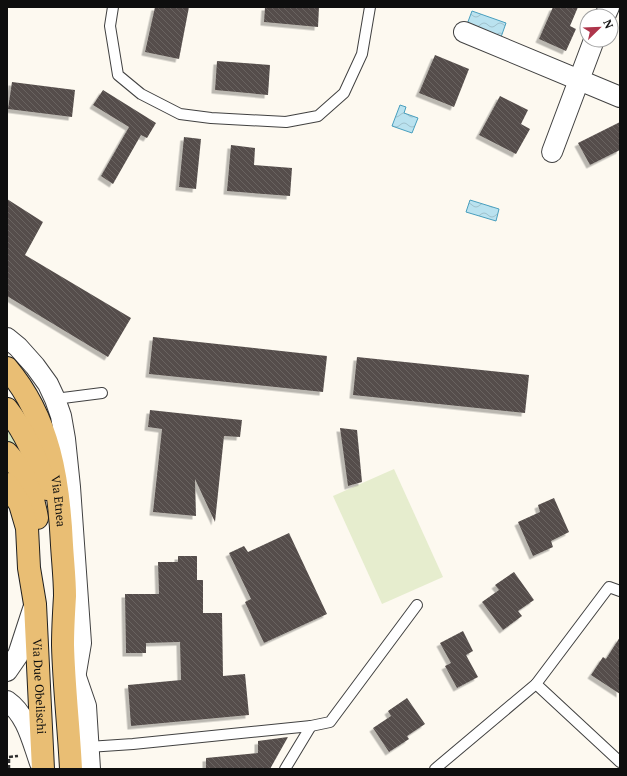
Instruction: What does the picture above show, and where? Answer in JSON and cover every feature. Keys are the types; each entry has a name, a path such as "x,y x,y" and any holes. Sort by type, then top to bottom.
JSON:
{"main road":[{"name":"Via Etnea","path":"7,368 34,409 43,431 53,465 60,508 65,594 63,645"},
{"name":"Via Etnea","path":"7,409 22,433 43,474 52,511 56,594 63,645 71,769"},
{"name":"Via Due Obelischi","path":"7,453 23,475 31,494 37,516 38,569 35,604"},
{"name":"Via Due Obelischi","path":"7,484 20,504 27,528 29,568 35,604 43,769"}],"street":[{"path":"464,32 620,97"},
{"path":"552,152 591,48"},
{"path":"7,338 18,347 35,366 48,384 61,416 65,439 70,487 81,643 67,721"},
{"path":"7,671 18,655 35,604"},
{"path":"63,645 86,706 90,769"},
{"path":"7,701 13,705 27,726 43,769"}],"lane":[{"path":"113,7 110,26 118,75 140,94 180,114 211,118 286,122 318,116 344,93 362,54 370,7"},
{"path":"55,399 102,393"},
{"path":"435,769 536,684 610,587 620,591"},
{"path":"88,747 133,744 311,726 330,722 417,605"},
{"path":"536,684 620,762"},
{"path":"285,769 311,726"}],"path":[{"path":"9,769 9,757 20,756"}],"green space":[{"path":"7,427 21,453 7,440"},
{"path":"394,469 443,577 382,604 333,496"}],"water":[{"path":"472,11 506,23 500,40 466,27"},
{"path":"400,105 406,107 404,113 418,118 412,133 392,126"},
{"path":"470,200 499,209 496,221 466,212"}],"building":[{"path":"155,7 189,7 179,59 145,52"},
{"path":"265,7 319,7 318,27 264,22"},
{"path":"553,7 578,7 570,26 576,29 566,51 539,39"},
{"path":"435,55 469,69 454,107 419,93"},
{"path":"217,61 270,65 268,95 215,90"},
{"path":"12,82 75,90 72,117 8,109"},
{"path":"103,90 156,123 147,138 141,135 113,184 101,176 129,127 93,105"},
{"path":"500,96 528,110 521,124 530,129 516,154 479,135"},
{"path":"620,122 620,150 590,165 578,143"},
{"path":"184,137 201,139 196,189 179,187"},
{"path":"231,145 255,148 254,165 292,168 290,196 227,191"},
{"path":"7,199 43,222 25,255 131,318 108,357 7,296"},
{"path":"153,337 327,356 323,392 149,374"},
{"path":"357,357 529,375 525,413 353,395"},
{"path":"150,410 242,420 240,437 224,436 215,522 195,479 196,516 153,512 162,429 148,427"},
{"path":"340,428 357,430 362,482 348,486"},
{"path":"554,498 569,532 551,541 553,547 533,556 518,522 540,512 538,505"},
{"path":"289,533 327,614 264,643 245,602 251,599 229,553 244,546 248,552"},
{"path":"178,556 197,556 197,580 203,580 203,613 222,613 223,676 245,674 249,715 131,726 128,685 181,680 180,642 146,643 146,653 126,653 125,594 159,594 158,562 178,562"},
{"path":"514,572 534,600 518,611 522,616 503,630 482,602 499,590 495,585"},
{"path":"463,631 473,651 466,655 478,677 457,688 445,666 451,663 440,643"},
{"path":"620,637 620,694 591,675 603,657 606,659"},
{"path":"407,698 425,724 407,736 409,739 389,752 373,728 391,716 388,711"},
{"path":"288,737 270,769 206,769 206,758 258,753 258,741"}]}
